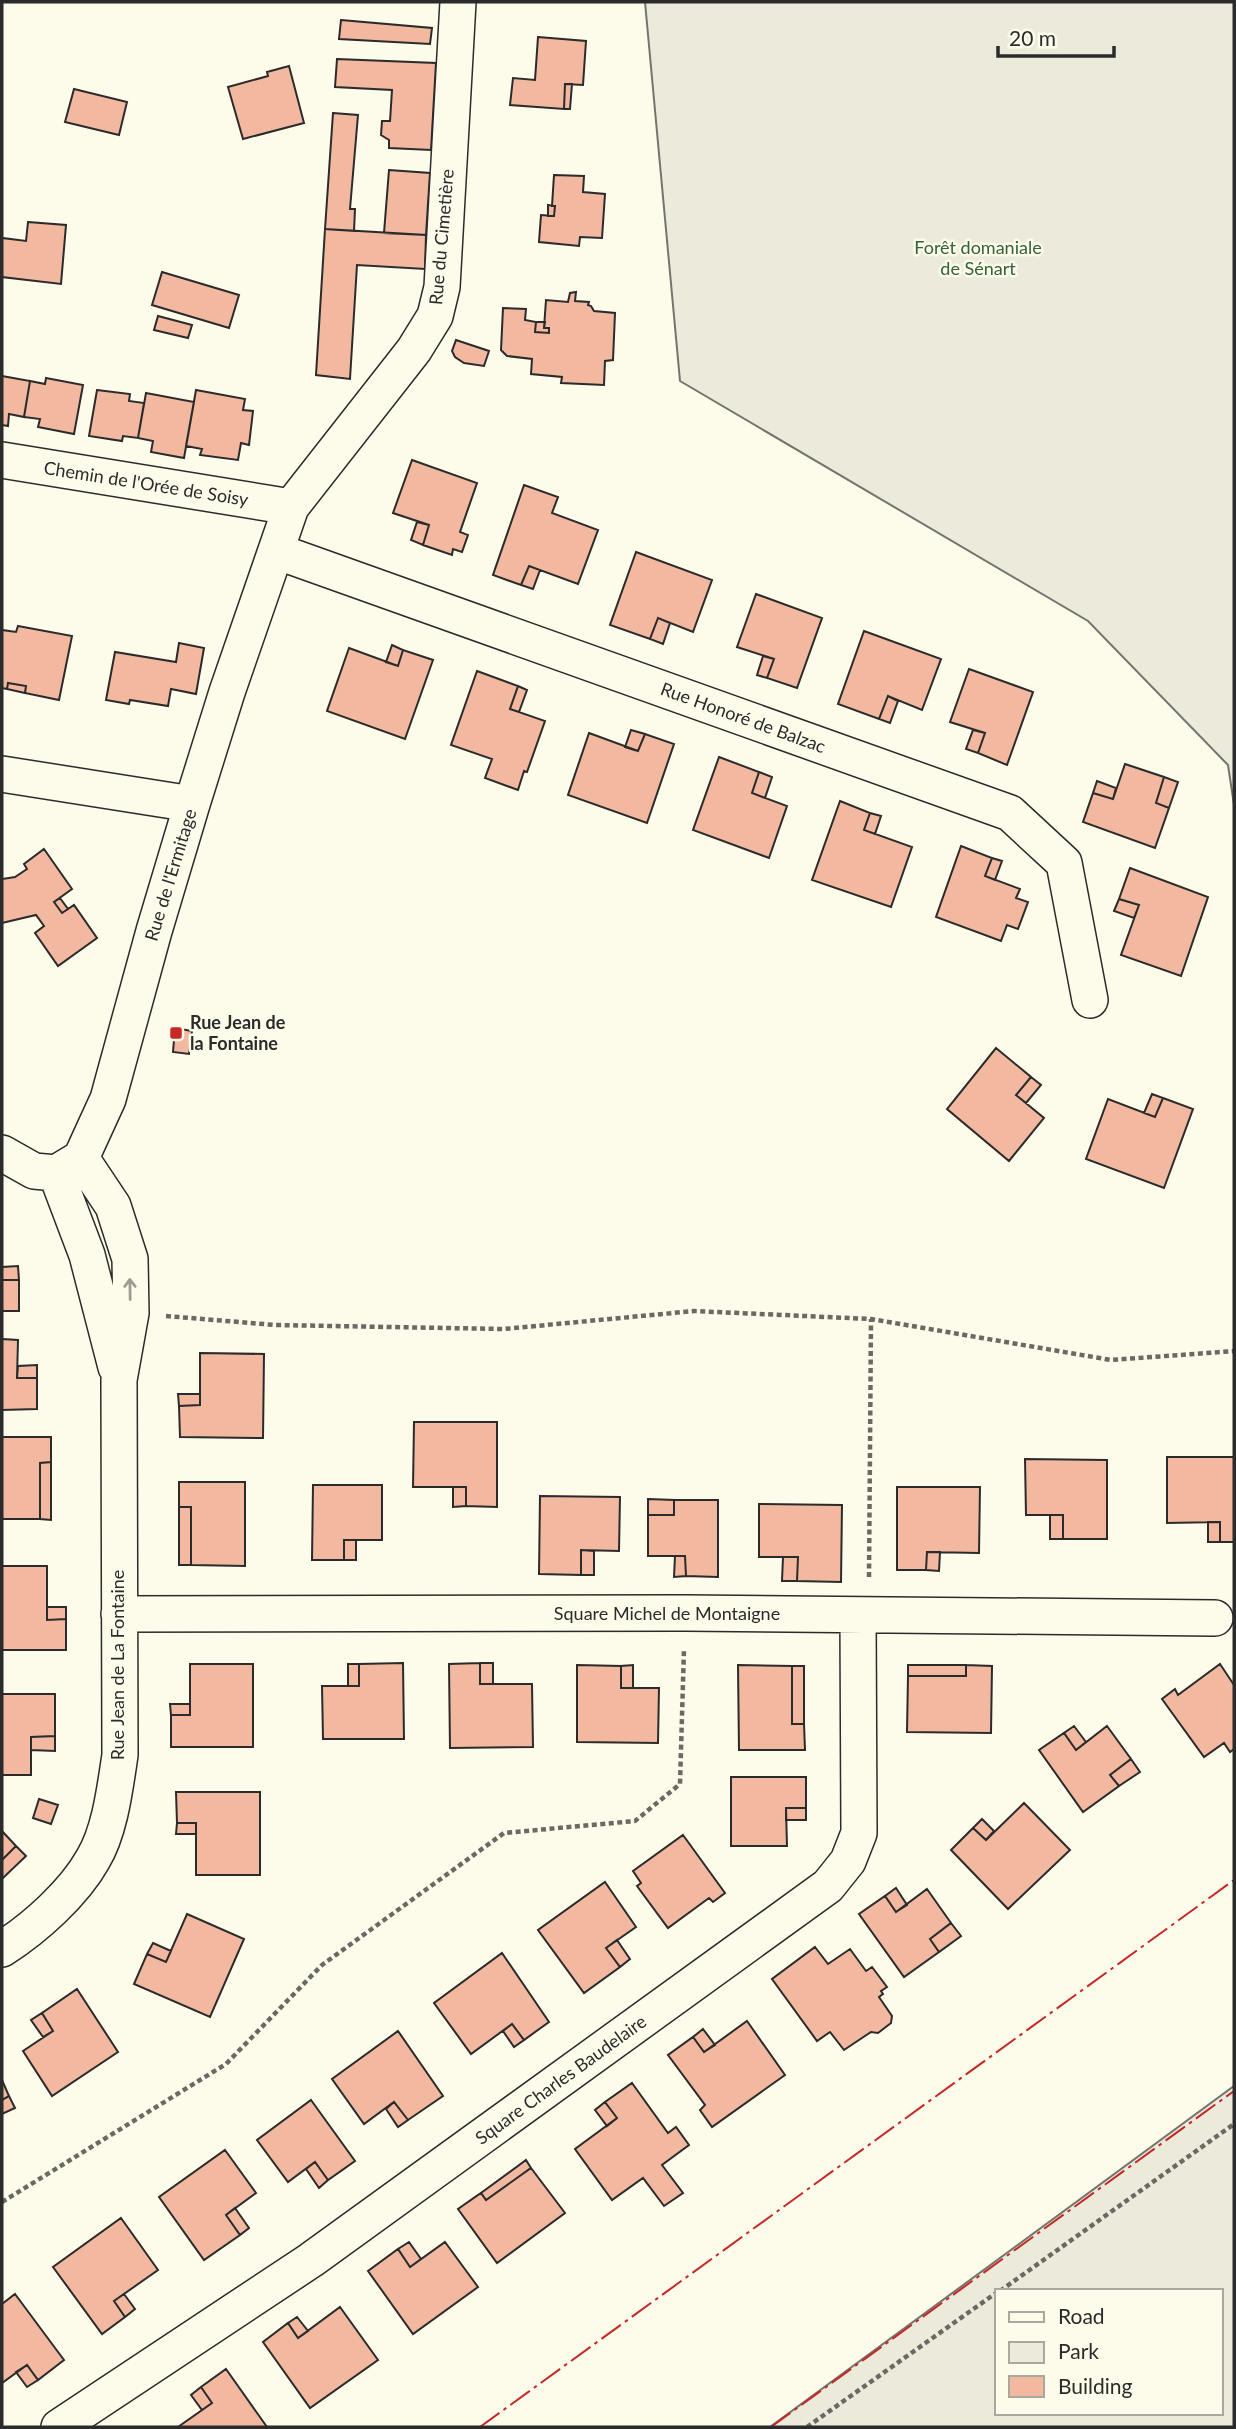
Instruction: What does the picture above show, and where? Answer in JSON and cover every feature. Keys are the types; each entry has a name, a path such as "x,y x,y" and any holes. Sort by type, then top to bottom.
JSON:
{"street":[{"name":"Rue du Cimetière","path":"291,508 414,350 435,316 442,287 458,2"},
{"name":"Chemin de l'Orée de Soisy","path":"2,460 291,508"},
{"name":"Rue de l'Ermitage","path":"69,1166 108,1098 192,804 227,692 291,508"},
{"name":"Rue Honoré de Balzac","path":"276,551 1010,813 1064,863 1090,1000"},
{"path":"2,774 192,804"},
{"path":"2,1153 34,1171 69,1166"},
{"name":"Rue Jean de La Fontaine","path":"2,1949 54,1910 94,1859 111,1810 120,1755 119,1380 131,1313 130,1259 113,1206 69,1166"},
{"name":"Rue Jean de La Fontaine","path":"69,1166 119,1380"},
{"name":"Square Michel de Montaigne","path":"118,1614 685,1613 1215,1618"},
{"name":"Square Charles Baudelaire","path":"59,2427 311,2260 828,1886 848,1861 859,1833 863,1615"}],"path":[{"path":"131,1313 275,1325 504,1328 694,1311 872,1319 1111,1360 1234,1351"},
{"path":"863,1615 872,1319"},
{"path":"2,2202 226,2064 322,1965 503,1833 635,1821 680,1784 685,1613"},
{"path":"1002,2289 1234,2124"},
{"path":"807,2427 995,2294"}],"green space":[{"name":"Forêt domaniale de Sénart","path":"645,2 1234,2 1234,805 1228,765 1088,621 680,381"},
{"path":"1234,2086 1234,2427 770,2427"}],"building":[{"path":"341,20 432,28 430,44 339,39"},
{"path":"538,37 586,41 583,85 565,84 564,109 510,105 513,78 535,80"},
{"path":"337,59 436,63 431,150 389,148 389,140 381,135 382,121 390,121 392,90 335,87"},
{"path":"289,66 304,123 243,139 228,87 268,76 267,72"},
{"path":"565,84 572,84 570,109 564,109"},
{"path":"74,89 127,102 119,135 65,122"},
{"path":"333,113 358,115 350,209 355,209 354,231 325,229"},
{"path":"389,170 430,173 426,235 384,233"},
{"path":"554,175 584,176 583,192 605,194 602,238 580,237 579,246 539,242 541,215 554,216"},
{"path":"548,205 555,206 554,216 548,216"},
{"path":"28,222 66,225 61,284 2,277 2,238 26,241"},
{"path":"325,229 426,235 425,269 357,265 350,379 316,375"},
{"path":"162,272 239,295 229,328 152,305"},
{"path":"576,292 575,301 589,302 588,305 594,311 615,313 613,360 605,361 604,385 561,383 562,377 531,374 532,359 507,356 501,350 503,308 526,309 525,320 536,322 535,332 549,333 549,328 544,328 546,300 568,302 570,293"},
{"path":"158,316 192,325 188,338 154,330"},
{"path":"536,322 545,322 544,328 549,328 549,333 535,332"},
{"path":"456,340 489,351 484,366 464,363 455,357 452,351"},
{"path":"2,376 30,381 24,417 9,414 8,426 2,425"},
{"path":"46,378 83,385 74,434 38,427 40,419 24,417 30,381 45,384"},
{"path":"97,390 130,394 129,401 144,403 138,438 123,436 122,441 89,436"},
{"path":"196,390 245,399 243,410 253,411 249,445 241,443 238,460 200,455 202,449 186,446"},
{"path":"146,393 194,402 184,458 151,452 153,441 138,438"},
{"path":"412,460 477,483 460,532 468,535 462,552 453,549 452,555 423,545 429,525 393,513"},
{"path":"524,485 558,497 552,513 598,530 578,584 529,566 521,585 493,575"},
{"path":"417,522 429,525 423,545 411,540"},
{"path":"636,552 712,580 693,632 658,618 650,639 610,625"},
{"path":"529,566 540,570 533,589 521,585"},
{"path":"756,594 822,618 797,688 767,678 774,659 737,647"},
{"path":"658,618 670,623 663,644 650,639"},
{"path":"18,626 72,636 59,700 25,693 26,686 8,683 7,689 2,688 2,630 16,632"},
{"path":"864,631 941,659 922,710 888,696 879,719 838,704"},
{"path":"179,643 204,648 196,694 171,689 168,706 130,700 129,704 106,700 115,652 176,662"},
{"path":"392,645 403,650 398,666 386,662"},
{"path":"349,648 398,666 403,650 433,660 405,739 327,711"},
{"path":"763,656 774,659 767,678 757,675"},
{"path":"969,669 1033,692 1007,765 978,753 985,733 950,722"},
{"path":"477,671 518,686 510,709 545,721 518,790 485,778 492,759 451,745"},
{"path":"8,683 26,686 25,693 7,689"},
{"path":"518,686 527,690 519,712 510,709"},
{"path":"888,696 898,701 890,723 879,719"},
{"path":"631,730 645,734 638,751 625,747"},
{"path":"973,730 985,733 978,753 966,749"},
{"path":"589,733 638,751 645,734 674,744 647,823 568,795"},
{"path":"719,757 759,772 752,793 787,806 769,858 693,830"},
{"path":"1125,764 1164,777 1156,803 1169,808 1155,848 1083,822 1093,793 1113,799"},
{"path":"759,772 772,777 765,798 752,793"},
{"path":"1164,777 1178,782 1169,808 1156,803"},
{"path":"1097,781 1116,788 1113,799 1093,793"},
{"path":"840,801 870,813 864,830 912,847 891,907 812,880"},
{"path":"870,813 881,816 875,834 864,830"},
{"path":"961,846 992,858 985,876 1020,889 1016,898 1028,902 1018,929 1007,925 1001,941 936,917"},
{"path":"44,849 72,889 54,902 62,913 74,905 97,938 58,966 35,933 44,926 36,915 2,923 2,879 15,877 27,869 24,864"},
{"path":"992,858 1002,861 995,880 985,876"},
{"path":"1130,868 1208,897 1181,976 1121,955 1139,905 1119,899"},
{"path":"60,898 68,909 62,913 54,902"},
{"path":"1119,899 1139,905 1134,918 1114,911"},
{"path":"175,1028 192,1031 189,1054 173,1052"},
{"path":"996,1048 1031,1077 1016,1095 1044,1118 1009,1161 947,1109"},
{"path":"1031,1077 1041,1085 1026,1103 1016,1095"},
{"path":"1152,1094 1163,1098 1155,1117 1144,1113"},
{"path":"1163,1098 1193,1109 1164,1188 1086,1159 1108,1099 1155,1117"},
{"path":"18,1266 19,1280 2,1280 2,1267"},
{"path":"2,1280 19,1280 19,1311 2,1311"},
{"path":"2,1339 18,1340 17,1378 37,1378 37,1409 2,1410"},
{"path":"200,1353 264,1354 263,1438 180,1437 179,1406 200,1405"},
{"path":"37,1365 37,1378 17,1378 18,1366"},
{"path":"178,1394 200,1394 200,1405 179,1406"},
{"path":"414,1422 497,1422 497,1507 466,1506 466,1487 413,1487"},
{"path":"2,1437 51,1437 51,1462 40,1463 40,1519 2,1519"},
{"path":"1167,1457 1234,1457 1234,1542 1220,1542 1220,1522 1167,1523"},
{"path":"1025,1459 1107,1460 1107,1539 1063,1539 1063,1515 1026,1515"},
{"path":"51,1462 51,1520 40,1519 40,1463"},
{"path":"179,1482 245,1482 245,1566 191,1565 191,1507 179,1507"},
{"path":"313,1485 382,1485 382,1540 344,1540 344,1560 312,1560"},
{"path":"453,1487 466,1487 466,1506 453,1507"},
{"path":"897,1487 980,1487 979,1553 927,1552 926,1570 897,1570"},
{"path":"540,1496 620,1497 619,1551 581,1550 581,1575 539,1574"},
{"path":"648,1499 674,1500 674,1515 648,1515"},
{"path":"674,1500 718,1500 718,1577 686,1576 685,1556 648,1556 648,1515 674,1515"},
{"path":"759,1504 842,1505 841,1582 797,1581 798,1557 759,1557"},
{"path":"179,1507 191,1507 191,1565 179,1565"},
{"path":"1050,1515 1063,1515 1063,1539 1050,1539"},
{"path":"1208,1522 1220,1522 1220,1542 1208,1542"},
{"path":"344,1540 356,1540 356,1560 344,1560"},
{"path":"581,1550 594,1551 594,1575 581,1575"},
{"path":"927,1552 940,1552 939,1571 926,1570"},
{"path":"675,1556 685,1556 686,1576 674,1577"},
{"path":"783,1557 798,1557 797,1581 782,1581"},
{"path":"2,1566 47,1566 47,1620 66,1619 66,1650 2,1650"},
{"path":"47,1607 66,1607 66,1619 47,1620"},
{"path":"403,1663 404,1739 323,1739 322,1686 359,1686 359,1664"},
{"path":"480,1663 493,1663 493,1684 480,1684"},
{"path":"480,1663 480,1684 532,1684 533,1747 450,1748 449,1664"},
{"path":"190,1664 253,1664 253,1747 171,1747 171,1715 190,1715"},
{"path":"348,1664 359,1664 359,1686 348,1686"},
{"path":"1220,1664 1234,1685 1234,1749 1230,1752 1224,1743 1204,1757 1162,1699 1175,1689 1178,1695"},
{"path":"577,1665 621,1666 621,1688 659,1688 658,1743 577,1742"},
{"path":"633,1665 633,1688 621,1688 621,1666"},
{"path":"738,1665 792,1666 792,1724 804,1724 805,1750 739,1750"},
{"path":"908,1665 966,1665 966,1676 908,1676"},
{"path":"966,1665 992,1666 991,1733 907,1732 908,1676 966,1676"},
{"path":"792,1666 804,1666 804,1724 792,1724"},
{"path":"2,1694 55,1694 55,1736 31,1737 31,1775 2,1775"},
{"path":"170,1704 190,1704 190,1715 171,1715"},
{"path":"1074,1726 1086,1742 1076,1750 1064,1733"},
{"path":"1107,1726 1131,1759 1110,1775 1119,1786 1083,1812 1039,1750 1064,1733 1076,1750"},
{"path":"55,1736 55,1751 31,1750 31,1737"},
{"path":"1131,1759 1140,1772 1119,1786 1110,1775"},
{"path":"731,1777 806,1777 806,1808 786,1808 787,1846 731,1846"},
{"path":"176,1792 260,1792 260,1875 196,1875 196,1823 177,1823"},
{"path":"39,1799 58,1805 51,1824 33,1818"},
{"path":"1024,1803 1070,1850 1008,1909 951,1850 973,1828 986,1840"},
{"path":"786,1808 806,1808 806,1820 786,1820"},
{"path":"982,1819 994,1831 986,1840 973,1828"},
{"path":"177,1823 196,1823 196,1834 176,1834"},
{"path":"2,1831 16,1846 2,1860"},
{"path":"683,1835 725,1893 713,1902 709,1898 668,1928 637,1886 641,1883 633,1871"},
{"path":"16,1846 26,1856 2,1879 2,1860"},
{"path":"605,1882 636,1927 606,1948 620,1967 584,1993 538,1930"},
{"path":"896,1888 907,1905 896,1912 885,1896"},
{"path":"927,1889 951,1923 930,1939 939,1952 904,1977 859,1914 885,1896 896,1912"},
{"path":"187,1914 244,1939 210,2017 134,1984 147,1954 166,1962"},
{"path":"951,1923 961,1936 939,1952 930,1939"},
{"path":"617,1940 630,1959 620,1967 606,1948"},
{"path":"153,1943 171,1951 166,1962 147,1954"},
{"path":"815,1947 828,1964 850,1949 866,1971 872,1967 887,1987 881,1991 883,1994 879,1997 892,2016 891,2023 878,2033 871,2032 844,2050 830,2032 817,2041 772,1979"},
{"path":"502,1953 549,2022 524,2040 512,2024 471,2054 434,2003"},
{"path":"77,1989 118,2052 52,2096 23,2051 53,2031 42,2013"},
{"path":"42,2013 53,2031 43,2037 31,2020"},
{"path":"747,2021 785,2075 712,2127 700,2110 705,2105 668,2055 693,2037 704,2052"},
{"path":"512,2024 524,2040 514,2047 503,2031"},
{"path":"703,2029 715,2045 704,2052 693,2037"},
{"path":"398,2031 443,2096 408,2120 394,2102 364,2124 332,2079"},
{"path":"2,2080 9,2096 2,2100"},
{"path":"632,2083 668,2133 676,2127 689,2145 662,2165 683,2193 664,2206 643,2178 612,2200 575,2149 617,2118 605,2102"},
{"path":"9,2096 15,2108 2,2114 2,2100"},
{"path":"311,2100 355,2161 328,2180 315,2162 288,2182 257,2140"},
{"path":"394,2102 408,2120 398,2127 386,2109"},
{"path":"605,2102 617,2118 607,2126 595,2110"},
{"path":"225,2150 256,2193 226,2215 240,2235 204,2260 159,2197"},
{"path":"526,2160 531,2168 486,2200 481,2193"},
{"path":"315,2162 328,2180 319,2188 306,2169"},
{"path":"531,2168 565,2213 497,2263 458,2209 481,2193 486,2200"},
{"path":"235,2208 249,2228 240,2235 226,2215"},
{"path":"121,2218 158,2270 114,2301 125,2317 102,2334 53,2267"},
{"path":"409,2242 421,2259 410,2267 398,2249"},
{"path":"445,2242 478,2287 413,2334 368,2271 398,2249 410,2267"},
{"path":"15,2294 64,2360 38,2380 27,2365 2,2383 2,2304"},
{"path":"124,2294 135,2309 125,2317 114,2301"},
{"path":"340,2307 378,2360 310,2408 263,2342 288,2323 298,2338"},
{"path":"297,2317 308,2331 298,2338 288,2323"},
{"path":"27,2365 38,2380 27,2387 16,2372"},
{"path":"226,2369 267,2427 178,2427 212,2403 201,2387"},
{"path":"201,2387 212,2403 202,2410 191,2395"}],"power":[{"path":"480,2427 1234,1880"},
{"path":"771,2427 1234,2091"}],"place":[{"name":"Rue Jean de la Fontaine","path":"176,1033"}]}
